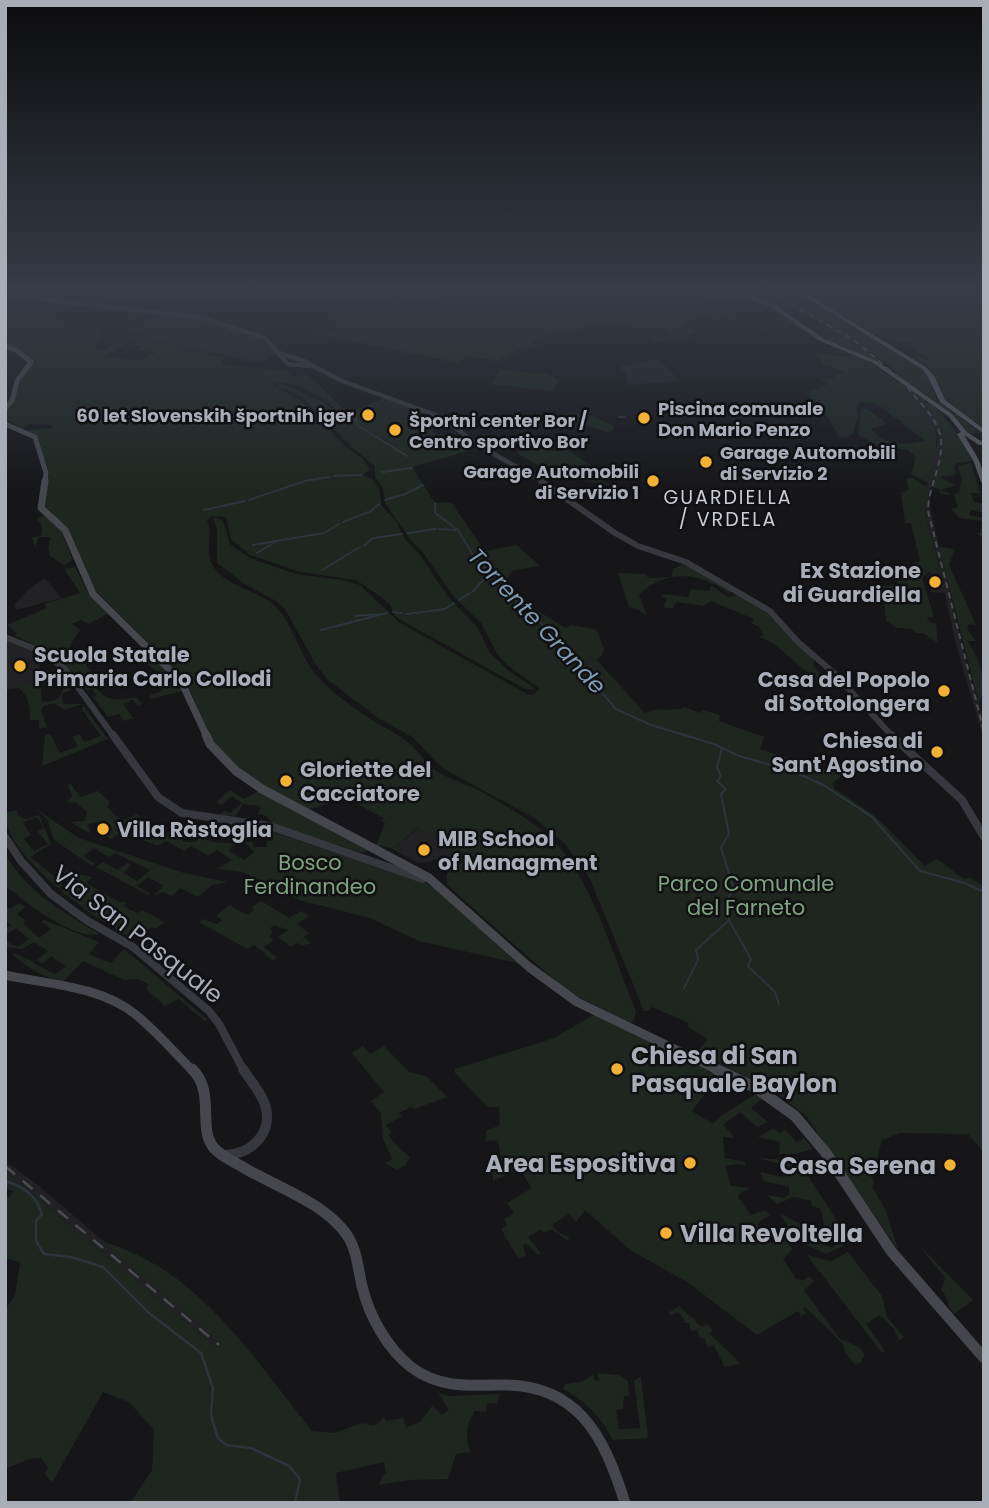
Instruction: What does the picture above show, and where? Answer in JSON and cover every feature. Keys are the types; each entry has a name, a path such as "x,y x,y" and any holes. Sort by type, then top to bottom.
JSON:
{"main road":[{"path":"5,408 12,401 17,381 31,362 26,358"},
{"path":"866,358 944,407 983,437"},
{"path":"908,358 931,376 944,407 971,441 984,482"},
{"path":"5,424 35,437 46,473 41,508 65,530 93,594 181,681 214,750 248,780 437,884 529,967 577,1002 756,1088 793,1113 807,1127 900,1263 984,1358"},
{"path":"961,431 983,437"},
{"path":"971,441 983,437"},
{"path":"976,460 983,437"},
{"path":"5,975 93,993 134,1013 198,1074 207,1101 209,1142 221,1155 339,1224 352,1246 363,1291 375,1321 398,1355 412,1368 432,1379 463,1388 519,1385 553,1394 572,1405 591,1423 604,1444 625,1503"}],"street":[{"path":"285,358 428,411 481,447 547,484 615,533 647,549 686,562 770,611 798,642 835,674 899,744 962,800 984,837"},
{"path":"5,637 40,651 64,668 158,797 169,806 196,818 271,826 437,884"},
{"name":"Via San Pasquale","path":"5,837 20,862 39,882 79,915 128,944 218,1021 236,1059 262,1093 267,1119 264,1131 251,1148 234,1155 221,1155"},
{"path":"363,858 373,854 372,847"},
{"path":"363,858 393,858"}],"shaded area":[{"path":"237,358 268,358 261,362"},
{"path":"657,358 680,381 629,385 624,379 627,379 625,373 619,367"},
{"path":"905,387 908,387 934,417 940,426 944,442 930,494 930,507 965,659 984,720 984,740 956,645 945,593 931,592 927,579 931,572 941,572 924,510 924,498 939,437"},
{"path":"388,400 411,408 419,416 415,418 420,420 413,423 373,408"},
{"path":"45,578 61,598 17,610 14,605 29,589"},
{"name":"Scuola Statale Primaria Carlo Collodi","path":"5,642 31,649 39,660 35,664 36,681 6,690"},
{"name":"MIB School of Managment","path":"419,828 433,837 439,833 455,842 448,848 464,858 451,869 434,859 418,863 393,848"},
{"path":"5,1161 34,1182 222,1342 217,1348 5,1171"}],"green space":[{"name":"Parco Comunale del Farneto","path":"26,358 229,358 232,359 223,359 220,365 291,371 286,373 294,376 308,375 348,413 338,413 317,396 298,386 273,384 301,401 346,447 363,459 370,470 362,475 372,479 379,489 382,506 396,521 405,539 420,555 448,597 478,628 489,652 534,690 525,689 406,623 395,616 390,605 381,597 356,580 300,572 250,555 231,539 226,517 213,516 207,520 210,532 210,561 226,579 260,596 280,611 312,670 338,696 409,743 435,770 511,809 532,823 560,848 583,881 603,925 636,1011 634,1021 630,1023 567,991 447,885 447,874 464,858 448,848 454,842 439,833 433,837 418,828 394,847 407,855 405,856 391,848 376,845 385,823 381,821 384,818 345,798 308,810 257,782 223,755 209,735 191,692 177,672 93,588 69,531 43,504 49,474 38,437 26,430 52,428 52,425 31,424 22,428 5,420 5,411 12,405 20,381 33,363"},
{"path":"436,358 465,358 458,363"},
{"path":"820,358 863,358 908,387 932,423 937,441 928,483 911,474 916,457 907,450 879,446 858,435 861,409 867,409 888,424 871,429 883,438 903,444 925,440 881,407 860,402 853,434 845,438 839,437 829,419 807,393 828,384 820,379 835,378 833,375 846,373 824,365"},
{"path":"871,358 875,358 899,379"},
{"path":"879,358 907,358 918,365 928,376 937,400 981,433 969,433 933,399 903,381"},
{"path":"916,358 984,358 984,427 943,399 928,367"},
{"path":"500,370 548,374 559,381 552,391 491,384"},
{"name":"Parco Comunale del Farneto","path":"281,383 323,402 342,416 350,415 351,412 385,398 388,400 374,408 413,423 420,420 436,434 448,436 468,451 412,467 435,503 451,502 485,551 517,545 540,566 512,571 508,577 518,598 565,628 571,625 596,629 604,649 601,657 596,659 645,713 685,707 699,713 704,710 720,715 719,721 764,737 760,749 842,775 832,784 835,789 875,816 925,866 937,859 964,879 970,877 984,887 984,1153 968,1134 900,1133 882,1140 877,1159 869,1162 874,1185 872,1186 886,1211 898,1250 807,1117 773,1090 696,1052 708,1039 687,1026 689,1023 652,1007 644,1011 590,879 565,844 536,819 444,769 412,737 378,718 328,680 316,665 285,609 217,563 217,529 213,519 216,517 223,521 230,544 250,558 296,574 360,585 400,623 527,694 533,695 540,689 507,665 496,652 481,623 454,597 424,554 409,538 385,503 383,488 375,477 375,466 303,398 277,386"},
{"path":"909,388 942,415 956,432 973,461 957,463 954,466 956,475 940,477 955,485 941,490 953,495 941,494 939,489 932,487 942,442 937,423"},
{"path":"570,412 589,415 615,426 611,432 607,432 564,419"},
{"path":"528,447 556,451 566,449 608,477 601,481 613,485 562,478 516,453"},
{"path":"971,463 980,493 971,493 974,502 983,503 984,513 971,510 969,515 984,518 984,539 976,533 981,532 982,521 960,518 951,509 958,507 953,495 959,493 962,479 958,467"},
{"path":"911,477 927,487 924,510 941,573 929,572 922,578 934,617 927,617 929,622 936,623 938,643 923,633 897,628 886,621 883,586 898,585 894,570 920,561 911,523 905,523 901,493 909,490 906,479"},
{"path":"45,516 60,529 73,560 64,565 50,556 48,547 51,537 39,537 35,547 32,537 41,536 42,531 36,518"},
{"path":"939,547 955,549 949,565 976,625 969,624 967,629 976,641 967,641 975,654 983,678 979,704"},
{"path":"685,563 734,592 728,593 695,578 671,577 673,569"},
{"path":"75,567 88,593 109,613 89,624 81,620 72,624 80,630 70,645 70,652 87,659 87,667 104,684 96,688 107,697 137,698 142,704 138,706 133,700 123,704 133,718 124,721 119,714 108,717 93,697 97,695 92,689 87,691 55,658 15,636 17,634 7,625 47,608 44,604 80,593 64,569"},
{"path":"618,573 646,574 648,578 671,577 639,595 647,616 629,607"},
{"path":"711,585 728,597 740,595 763,608 815,659 813,666 831,683 823,685 774,645 758,636 764,636 759,627 751,623 754,619 711,601 704,606 676,602 673,609 664,607 667,598 661,597 662,594 688,597 691,589 709,591"},
{"path":"146,649 183,691 150,699 150,695 160,692 169,679 136,657"},
{"path":"39,660 42,701 49,702 59,698 66,682 71,690 63,693 64,704 82,704 64,710 54,703 44,706 41,711 47,727 39,729 39,720 30,720 29,703 23,692 19,688 6,690 35,681 34,668"},
{"path":"84,707 108,739 42,766 45,735 50,734 60,753 78,746 72,737 79,734 85,742 101,736 81,708"},
{"name":"Bosco Ferdinandeo","path":"70,783 80,797 98,791 110,802 107,807 122,821 137,814 140,816 126,822 130,826 138,822 164,837 172,829 179,833 178,838 183,838 183,842 196,842 206,829 207,840 235,845 228,850 244,860 254,852 245,842 253,842 253,847 266,847 268,841 273,841 273,832 425,883 437,889 517,963 419,941 370,918 299,900 243,872 217,869 232,860 217,850 208,856 191,846 184,851 166,841 157,846 123,831 111,839 104,835 113,830 97,823 87,825 91,831 89,833 70,822 85,821 87,812 76,803 67,802 72,796 68,786"},
{"path":"230,790 244,799 258,791 368,851 362,853 274,824 266,816 258,814 261,806 243,804 236,816 220,815 224,811 230,813 242,803 232,796 222,805 216,802"},
{"path":"36,809 79,838 184,873 228,882 212,885 198,897 180,888 172,896 163,892 154,895 164,886 148,877 137,886 150,894 148,895 96,867 103,862 118,870 127,863 131,865 123,873 137,881 150,870 115,853 109,857 94,848 83,856 95,864 92,866 53,839 48,820"},
{"path":"17,810 19,816 27,819 38,815 40,817 51,844 30,857 55,877 68,870 70,872 60,878 62,886 58,888 24,855 6,824 5,813","holes":["37,817 44,828 37,831 48,844 34,851 24,839 31,835 23,823"]},
{"path":"5,853 34,890 100,934 89,935 64,926 5,886"},
{"path":"72,873 93,877 86,883 119,902 126,902 123,906 137,913 142,910 165,922 155,929 152,927 144,931 140,928 128,936 61,891 68,886 65,878"},
{"path":"261,901 289,918 301,911 309,916 297,924 309,933 304,937 311,943 301,946 297,943 291,947 278,937 288,930 274,925 269,929 273,932 269,936 274,940 264,947 277,958 273,961 254,945 247,949 199,922 202,919 217,924 222,920 216,916 229,905 247,915 254,910 251,907"},
{"path":"19,903 25,907 17,914 39,938 51,929 42,922 44,920 99,942 89,954 111,963 124,949 208,1020 205,1021 178,999 165,1006 146,989 148,984 137,979 124,980 83,961 63,982 22,963 11,953 23,956 56,974 66,966 51,956 42,964 37,960 48,951 34,942 22,949 5,947 5,941 18,947 29,939 16,928 5,935 5,929 11,925 5,920 5,905 10,909"},
{"path":"595,1014 720,1075 692,1111 713,1124 722,1115 756,1094 762,1099 751,1108 768,1122 757,1127 740,1112 723,1125 733,1135 733,1138 723,1137 725,1158 745,1162 745,1166 725,1166 731,1186 750,1188 738,1197 751,1215 765,1210 770,1215 758,1225 772,1244 786,1241 793,1249 783,1259 796,1279 803,1280 809,1276 814,1281 804,1290 840,1339 859,1347 865,1355 860,1363 854,1364 845,1352 843,1344 805,1307 803,1308 806,1313 801,1316 798,1311 757,1335 687,1282 630,1250 585,1210 576,1222 569,1214 552,1225 558,1232 570,1238 567,1240 551,1229 544,1233 541,1229 528,1237 541,1253 538,1255 526,1243 523,1246 526,1256 519,1259 501,1229 507,1225 504,1219 514,1213 507,1203 532,1188 519,1169 493,1181 492,1166 488,1166 488,1161 501,1160 498,1140 485,1141 486,1131 500,1125 499,1107 488,1107 455,1073 455,1069 554,1038"},
{"path":"363,1046 370,1054 384,1046 409,1072 426,1076 447,1097 414,1109 411,1107 399,1113 402,1116 386,1125 391,1132 389,1136 410,1157 405,1165 397,1170 385,1163 392,1159 383,1139 381,1113 371,1101 384,1092 352,1053"},
{"path":"774,1128 779,1133 785,1130 797,1142 804,1138 813,1149 795,1154 779,1154 780,1142 758,1137"},
{"path":"757,1158 798,1161 851,1242 826,1254 799,1242 779,1213 810,1229 809,1241 834,1248 837,1235 825,1232 821,1209 812,1206 811,1201 794,1197 777,1204 767,1195 784,1198 789,1195 789,1187 764,1181 760,1172 783,1177 784,1165"},
{"path":"5,1171 217,1348 221,1342 103,1242 137,1255 168,1272 196,1294 245,1346 312,1431 334,1433 363,1423 375,1425 384,1417 386,1421 403,1418 406,1428 420,1422 432,1406 442,1415 449,1410 438,1393 451,1396 500,1394 497,1404 487,1403 486,1412 475,1411 467,1431 470,1452 456,1454 448,1479 411,1480 379,1485 382,1476 386,1474 384,1462 336,1473 340,1503 130,1503 152,1470 154,1430 129,1402 103,1392 52,1483 44,1473 48,1468 41,1458 29,1459 5,1469 5,1310 15,1295 20,1262 5,1258 5,1197 10,1197 13,1191 5,1188"},
{"path":"917,1243 973,1300 954,1314 941,1290 945,1278"},
{"path":"848,1252 882,1296 887,1317 904,1337 899,1341 894,1329 880,1315 866,1324 885,1351 882,1353 807,1255 831,1261"},
{"path":"679,1306 702,1327 706,1324 713,1330 710,1334 741,1364 725,1367 714,1346 708,1347 705,1338 700,1338 697,1330 691,1331 689,1323 684,1323 685,1320 678,1312 671,1316 668,1313"},
{"path":"597,1373 618,1375 628,1381 629,1396 624,1396 623,1409 616,1410 619,1429 640,1428 634,1381 641,1376 648,1438 613,1440 592,1410 563,1389 565,1384 584,1381 593,1374 595,1381 599,1380"}],"waterway":[{"name":"Torrente Grande","path":"355,411 357,425 407,456"},
{"path":"619,417 625,417"},
{"path":"382,472 412,468"},
{"path":"334,476 362,475"},
{"path":"249,500 305,481 329,477"},
{"path":"403,495 423,485"},
{"path":"385,500 401,495"},
{"path":"204,510 245,501"},
{"name":"Torrente Grande","path":"435,503 435,513 458,530 477,562 502,579 513,599 533,615 586,669 593,682 616,709 651,725 714,744 739,756 795,772 825,786 872,817 920,871 965,883 984,892"},
{"path":"343,522 371,511 379,504"},
{"path":"253,545 324,533 339,524"},
{"path":"408,533 436,529"},
{"path":"439,529 456,530"},
{"path":"364,546 373,538 402,534"},
{"path":"257,553 277,541"},
{"path":"322,570 360,547"},
{"path":"472,592 486,577 483,569"},
{"path":"459,600 470,593"},
{"path":"407,614 445,609 454,603"},
{"path":"393,612 402,613"},
{"path":"321,630 387,613"},
{"path":"355,616 382,614"},
{"path":"722,748 717,767 721,776 717,781 726,789 721,794 729,834 721,848 734,889 728,898 729,920"},
{"path":"684,988 698,960 696,950 729,920"},
{"path":"729,920 751,959 748,966 775,992 779,1004"},
{"path":"5,1181 28,1192 39,1207 42,1214 36,1221 36,1241 44,1254 71,1257 103,1267 149,1313 201,1353 213,1388 211,1416 218,1438 226,1445 251,1448 289,1466 300,1479 295,1503"}],"railway":[{"path":"876,358 901,380"},
{"path":"907,387 929,413 939,431 941,450 928,511 984,732"},
{"path":"5,1166 219,1345"}],"place":[{"name":"60 let Slovenskih športnih iger","path":"368,415"},
{"name":"Piscina comunale Don Mario Penzo","path":"644,418"},
{"name":"Športni center Bor / Centro sportivo Bor","path":"395,430"},
{"name":"Garage Automobili di Servizio 2","path":"706,462"},
{"name":"Garage Automobili di Servizio 1","path":"653,481"},
{"name":"Ex Stazione di Guardiella","path":"935,582"},
{"name":"Scuola Statale Primaria Carlo Collodi","path":"20,666"},
{"name":"Casa del Popolo di Sottolongera","path":"944,691"},
{"name":"Chiesa di Sant'Agostino","path":"937,752"},
{"name":"Gloriette del Cacciatore","path":"286,781"},
{"name":"Villa Ràstoglia","path":"103,829"},
{"name":"MIB School of Managment","path":"424,850"},
{"name":"Chiesa di San Pasquale Baylon","path":"617,1069"},
{"name":"Area Espositiva","path":"690,1163"},
{"name":"Casa Serena","path":"950,1165"},
{"name":"Villa Revoltella","path":"666,1233"}],"district":[{"name":"GUARDIELLA / VRDELA","path":"728,508"}]}
